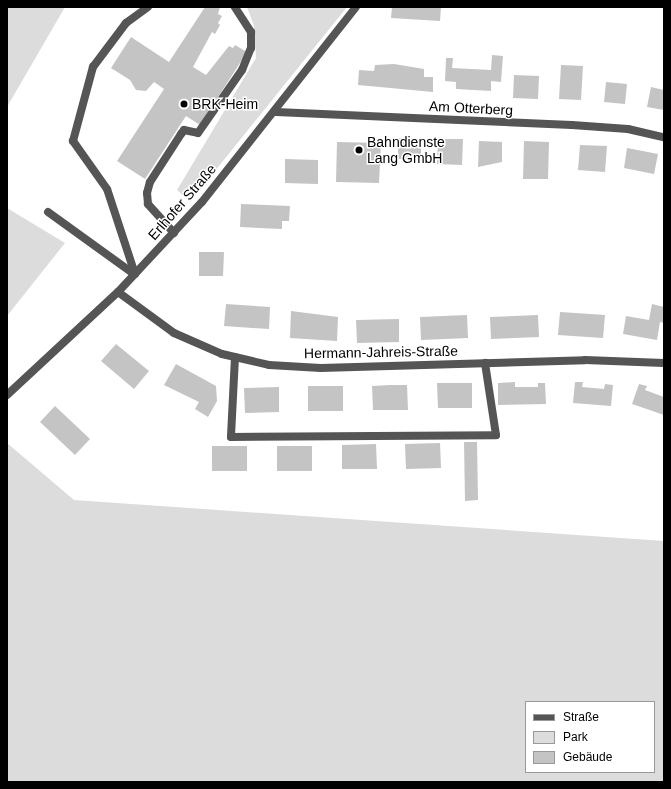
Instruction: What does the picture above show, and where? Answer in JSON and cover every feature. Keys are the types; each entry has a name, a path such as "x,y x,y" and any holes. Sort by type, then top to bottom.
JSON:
{"street":[{"path":"135,274 107,189 73,141 93,67 126,23 148,7"},
{"path":"174,233 148,204 147,193 150,182 184,130 198,133 242,70 251,48 251,32 235,7"},
{"name":"Erlhofer Straße","path":"7,395 118,292 174,233 276,112 356,7"},
{"name":"Am Otterberg","path":"276,112 572,125 628,129 664,136"},
{"path":"48,212 135,274"},
{"name":"Hermann-Jahreis-Straße","path":"118,292 174,333 235,357 269,365 321,368 584,360 664,363"},
{"path":"235,357 230,437 496,435 485,363"}],"green space":[{"path":"7,7 65,7 7,107"},
{"path":"247,7 347,7 190,202 177,190 256,58 254,26"},
{"path":"7,208 65,243 7,316"},
{"path":"7,443 74,500 664,541 664,782 7,782"}],"building":[{"name":"BRK-Heim","path":"205,7 220,7 218,14 222,16 218,23 220,25 215,34 212,32 193,67 206,75 229,46 233,48 235,45 247,52 200,125 186,116 145,179 117,161 164,89 154,82 146,91 136,90 130,80 111,68 131,37 169,62"},
{"path":"392,7 441,7 440,21 391,18"},
{"path":"492,55 503,56 501,82 491,81 491,91 456,89 456,82 445,81 446,58 453,58 452,68 491,70"},
{"path":"394,64 424,69 424,77 433,77 433,92 358,85 359,70 374,71 375,65"},
{"path":"561,65 583,66 581,100 559,99"},
{"path":"514,75 539,76 538,99 513,98"},
{"path":"606,82 627,84 625,104 604,102"},
{"path":"651,87 664,90 664,110 647,107"},
{"path":"398,138 421,138 421,159 398,159"},
{"path":"438,139 463,139 462,165 437,164"},
{"path":"479,141 502,142 502,162 478,167"},
{"path":"524,141 549,142 548,179 523,179"},
{"path":"337,142 381,143 379,183 336,182"},
{"path":"580,145 607,146 605,172 578,170"},
{"path":"627,148 658,154 654,174 624,168"},
{"path":"285,159 318,160 318,184 285,183"},
{"path":"241,204 290,206 289,221 282,221 282,229 240,227"},
{"path":"199,252 224,252 223,276 199,276"},
{"path":"226,304 270,307 269,329 224,326"},
{"path":"652,304 664,307 664,323 660,322 657,340 623,334 626,316 649,320"},
{"path":"291,311 338,317 337,341 290,338"},
{"path":"560,312 605,315 603,338 558,335"},
{"path":"467,315 468,338 421,340 420,317"},
{"path":"538,315 539,337 491,339 490,317"},
{"path":"399,319 399,342 357,343 356,320"},
{"path":"116,344 149,371 134,389 101,361"},
{"path":"176,364 216,386 217,401 208,417 195,409 199,402 164,385"},
{"path":"515,382 515,387 538,387 538,383 545,383 546,404 498,405 498,383"},
{"path":"575,382 583,382 582,387 604,389 605,384 613,385 611,406 573,403"},
{"path":"437,383 472,383 472,408 438,408"},
{"path":"639,384 647,386 645,390 664,397 664,415 632,404"},
{"path":"407,385 408,410 373,410 372,386"},
{"path":"308,386 343,386 343,411 308,411"},
{"path":"279,387 279,412 245,413 244,388"},
{"path":"55,406 90,439 75,455 40,422"},
{"path":"464,442 477,442 478,500 465,501"},
{"path":"440,443 441,468 406,469 405,444"},
{"path":"376,444 377,469 342,469 342,445"},
{"path":"212,446 247,446 247,471 212,471"},
{"path":"277,446 312,446 312,471 277,471"}],"place":[{"name":"BRK-Heim","path":"184,104"},
{"name":"Bahndienste Lang GmbH","path":"359,150"}]}
